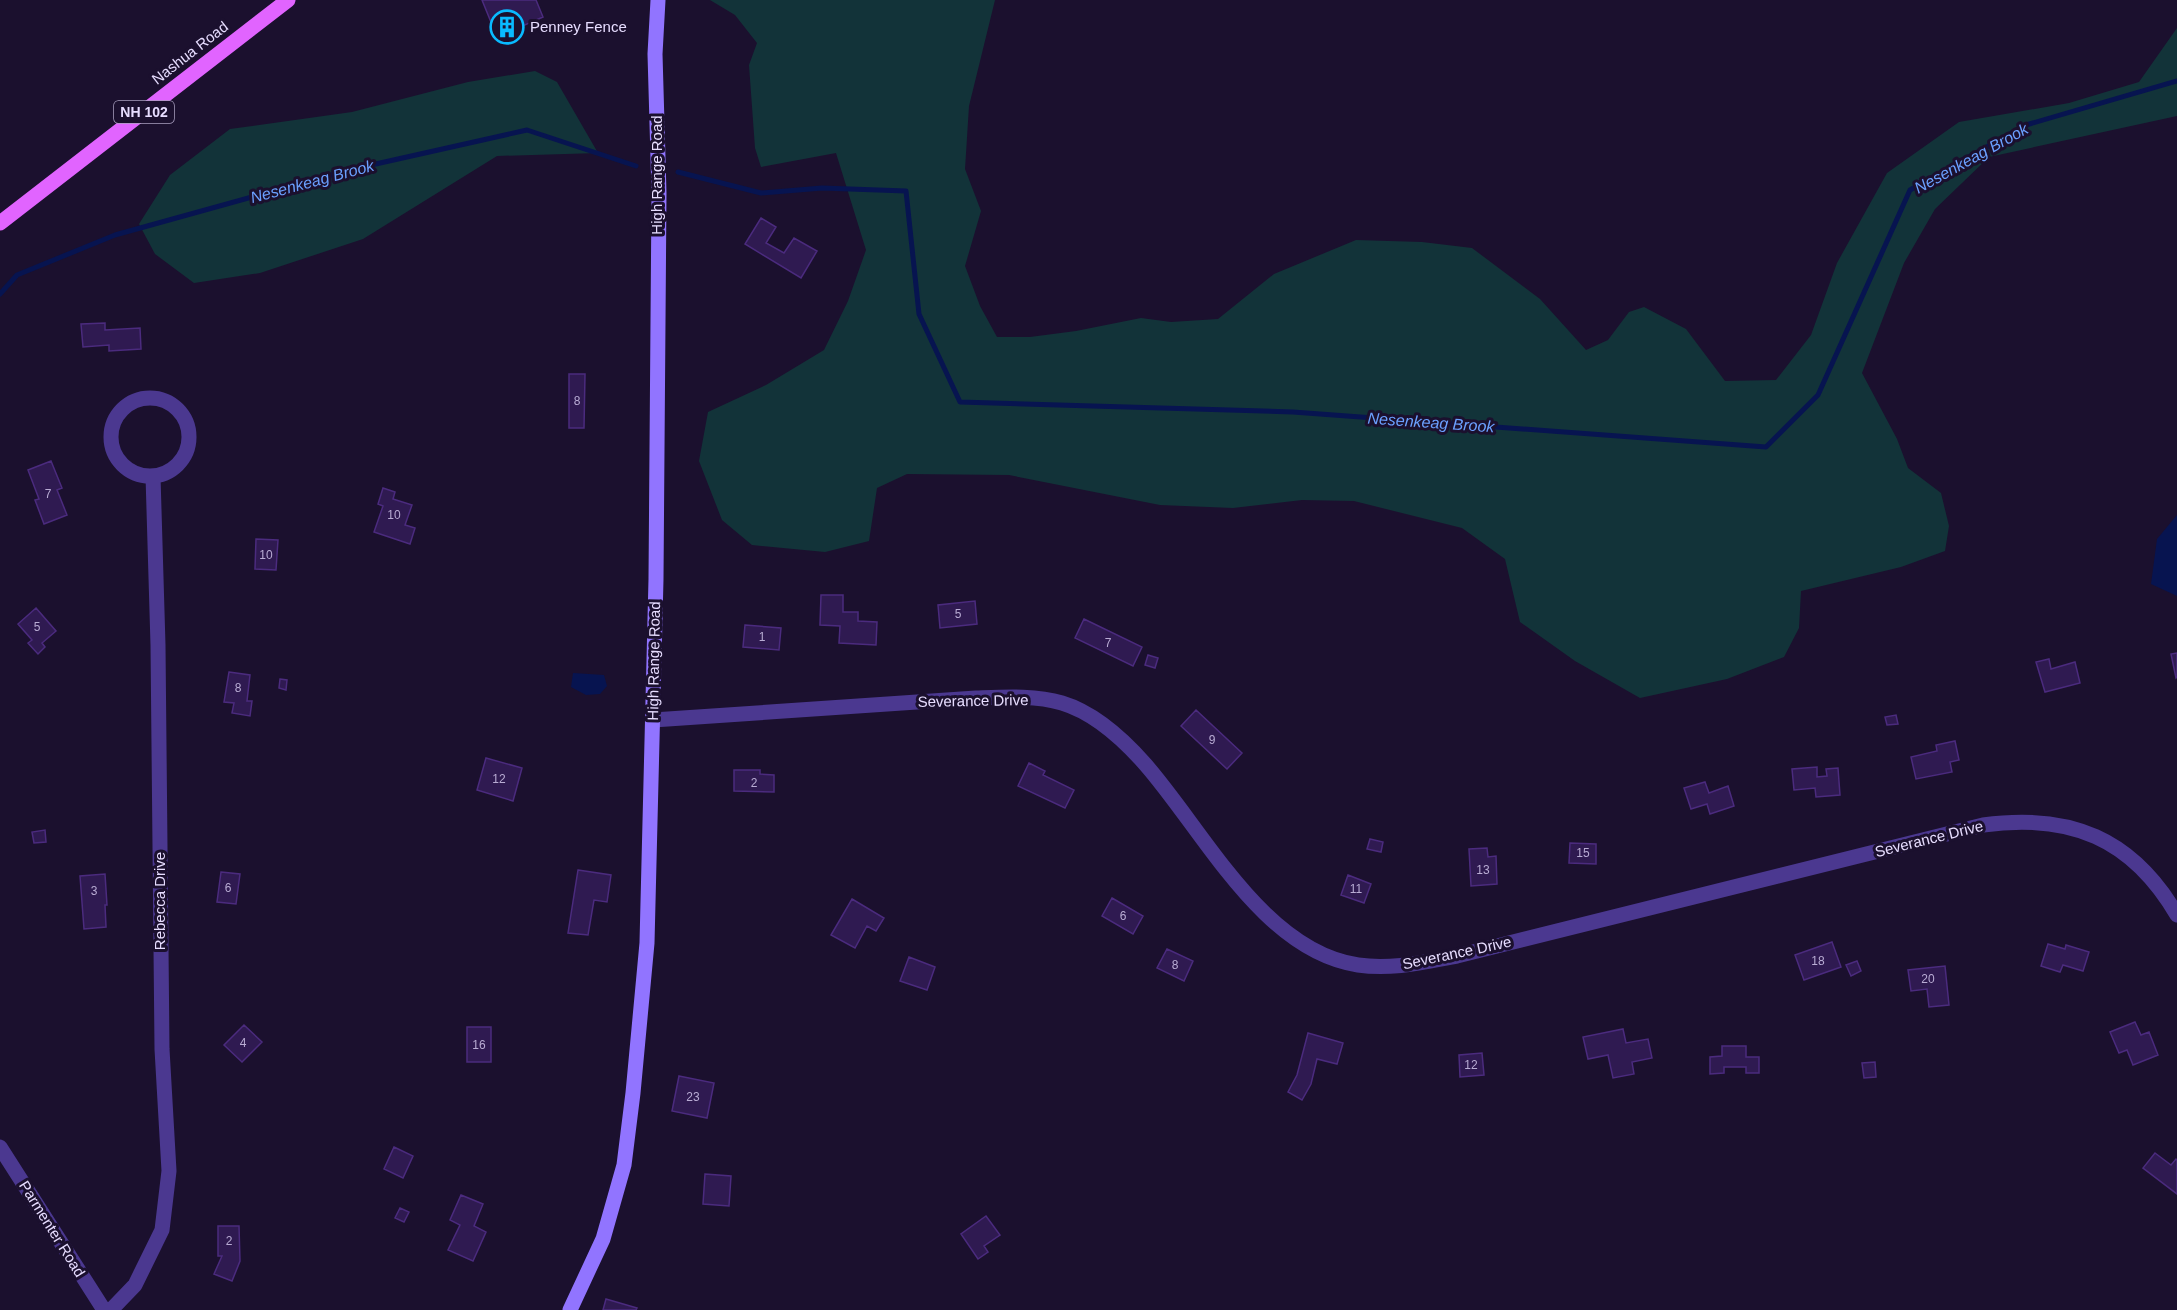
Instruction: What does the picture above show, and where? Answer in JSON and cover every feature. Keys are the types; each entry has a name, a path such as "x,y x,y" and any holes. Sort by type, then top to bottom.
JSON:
{"main road":[{"name":"Nashua Road","path":"0,224 288,0"}],"street":[{"name":"High Range Road","path":"570,1310 603,1239 625,1157 647,943 656,579 659,193 655,54 658,0"},
{"path":"156,398 168,402 186,420 189,445 184,457 176,467 153,476 128,469 119,460 113,448 111,435 114,423 121,411 131,403 156,398"},
{"name":"Rebecca Drive","path":"111,1310 135,1285 162,1230 170,1170 162,1038 158,645 153,476"},
{"name":"Severance Drive","path":"653,720 976,698 1024,698 1062,703 1099,721 1130,747 1243,890 1271,919 1303,944 1320,953 1358,965 1398,966 1457,956 1983,825 2009,822 2048,823 2073,827 2105,841 2138,866 2165,896 2177,915"},
{"name":"Parmenter Road","path":"0,1147 104,1310"}],"green space":[{"path":"710,0 995,0 969,106 965,169 981,211 965,266 980,306 997,337 1030,337 1076,331 1141,318 1171,322 1218,319 1274,274 1356,240 1422,242 1472,248 1540,299 1586,350 1608,340 1629,312 1644,307 1686,329 1725,381 1776,380 1811,335 1837,263 1887,173 1959,122 2069,103 2139,82 2177,28 2177,116 1989,157 1935,209 1904,263 1862,373 1897,439 1908,468 1941,493 1949,526 1945,551 1901,567 1801,591 1799,628 1784,657 1727,679 1640,698 1575,661 1520,622 1505,559 1462,528 1354,501 1302,500 1233,508 1160,505 1009,475 907,474 877,488 869,541 825,552 752,545 722,520 699,461 708,412 766,385 824,350 848,301 866,250 836,153 761,167 755,148 749,65 757,43 735,15"},
{"path":"535,71 557,82 598,153 497,156 363,239 260,273 194,283 155,254 139,224 170,175 230,129 352,112 468,82"}],"shaded area":[{"path":"2177,515 2177,596 2151,584 2157,539"},
{"path":"573,673 604,675 607,686 600,694 586,695 571,687"}],"building":[{"name":"Penney Fence","path":"482,0 536,0 543,17 497,37"},
{"path":"761,218 776,227 766,243 784,253 794,238 817,251 801,278 745,244"},
{"path":"105,323 105,330 140,328 141,349 109,351 109,345 83,347 81,324"},
{"path":"569,374 585,374 584,428 569,428"},
{"path":"51,461 62,488 57,490 67,515 44,524 35,500 39,499 28,470"},
{"path":"383,488 395,492 393,499 412,505 405,525 415,528 410,544 374,532 383,506 378,504"},
{"path":"256,539 278,540 276,570 255,569"},
{"path":"821,595 843,595 843,612 858,612 858,621 877,622 876,645 839,643 840,626 820,625"},
{"path":"975,601 977,624 940,628 938,605"},
{"path":"36,608 56,631 42,643 45,647 38,654 28,643 32,640 18,624"},
{"path":"1084,619 1142,647 1133,666 1075,638"},
{"path":"745,625 781,628 779,650 743,647"},
{"path":"2177,653 2177,677 2176,678 2171,654"},
{"path":"1148,655 1158,658 1155,668 1145,665"},
{"path":"2049,659 2051,669 2075,662 2080,683 2045,692 2036,662"},
{"path":"229,672 250,675 247,701 252,701 250,716 232,713 234,703 224,702"},
{"path":"280,679 287,680 286,690 279,688"},
{"path":"1196,710 1242,753 1227,769 1181,726"},
{"path":"1896,715 1898,724 1887,725 1885,717"},
{"path":"1955,741 1959,760 1950,762 1952,772 1916,779 1911,757 1937,751 1936,745"},
{"path":"486,758 522,768 513,801 477,790"},
{"path":"1029,763 1045,771 1043,775 1074,790 1065,808 1018,786"},
{"path":"1817,767 1817,777 1827,776 1826,769 1838,768 1840,795 1816,797 1815,788 1794,790 1792,769"},
{"path":"734,770 760,770 760,774 774,775 774,792 734,791"},
{"path":"1705,782 1709,793 1728,786 1734,806 1710,814 1707,804 1691,809 1684,788"},
{"path":"45,830 46,842 34,843 32,832"},
{"path":"1370,839 1383,842 1381,852 1367,849"},
{"path":"1570,843 1596,844 1596,864 1569,863"},
{"path":"1487,848 1488,857 1496,856 1497,884 1471,886 1469,849"},
{"path":"578,870 611,875 607,902 594,900 588,935 568,933"},
{"path":"221,872 240,874 236,904 217,902"},
{"path":"105,874 106,927 84,929 80,876"},
{"path":"1348,875 1371,884 1364,903 1341,895"},
{"path":"1112,898 1143,916 1133,934 1102,916"},
{"path":"852,899 884,918 876,931 867,926 855,948 831,935"},
{"path":"1832,942 1841,967 1804,980 1795,955"},
{"path":"2048,944 2065,949 2066,945 2089,952 2083,971 2063,965 2060,972 2041,966"},
{"path":"1167,949 1193,961 1184,981 1157,968"},
{"path":"909,957 935,967 927,990 900,981"},
{"path":"1857,961 1861,971 1851,976 1846,965"},
{"path":"1945,966 1949,1005 1929,1007 1927,989 1911,991 1908,970"},
{"path":"2135,1022 2141,1035 2149,1032 2158,1055 2133,1065 2127,1050 2119,1053 2110,1032"},
{"path":"244,1025 262,1042 242,1062 224,1045"},
{"path":"467,1027 491,1027 491,1062 467,1062"},
{"path":"1623,1029 1626,1043 1648,1039 1652,1058 1632,1062 1634,1074 1613,1078 1608,1055 1588,1059 1583,1037"},
{"path":"1308,1033 1343,1043 1337,1064 1317,1059 1311,1084 1302,1100 1288,1092 1297,1075"},
{"path":"1722,1046 1746,1046 1746,1057 1759,1057 1759,1073 1746,1073 1746,1067 1724,1067 1724,1073 1710,1074 1710,1057 1722,1056"},
{"path":"1482,1053 1484,1075 1460,1077 1459,1055"},
{"path":"1875,1062 1876,1077 1864,1078 1862,1063"},
{"path":"679,1076 714,1083 707,1118 672,1111"},
{"path":"394,1147 413,1156 403,1178 384,1169"},
{"path":"2155,1153 2171,1165 2177,1160 2177,1194 2143,1168"},
{"path":"705,1174 731,1176 729,1206 703,1204"},
{"path":"461,1195 483,1204 474,1226 486,1232 473,1261 448,1250 460,1225 450,1220"},
{"path":"400,1208 409,1212 404,1222 395,1218"},
{"path":"986,1216 1000,1235 984,1246 988,1252 978,1259 961,1234"},
{"path":"218,1226 239,1226 240,1261 232,1281 214,1274 222,1256 218,1256"},
{"path":"606,1299 637,1308 636,1310 603,1310"}],"waterway":[{"name":"Nesenkeag Brook","path":"678,172 761,193 822,188 906,191 919,314 960,402 1293,412 1766,447 1818,395 1910,190 2026,125 2177,81"},
{"name":"Nesenkeag Brook","path":"0,294 17,275 115,235 349,170 527,130 636,166"}],"place":[{"name":"Penney Fence","path":"507,27"}]}
